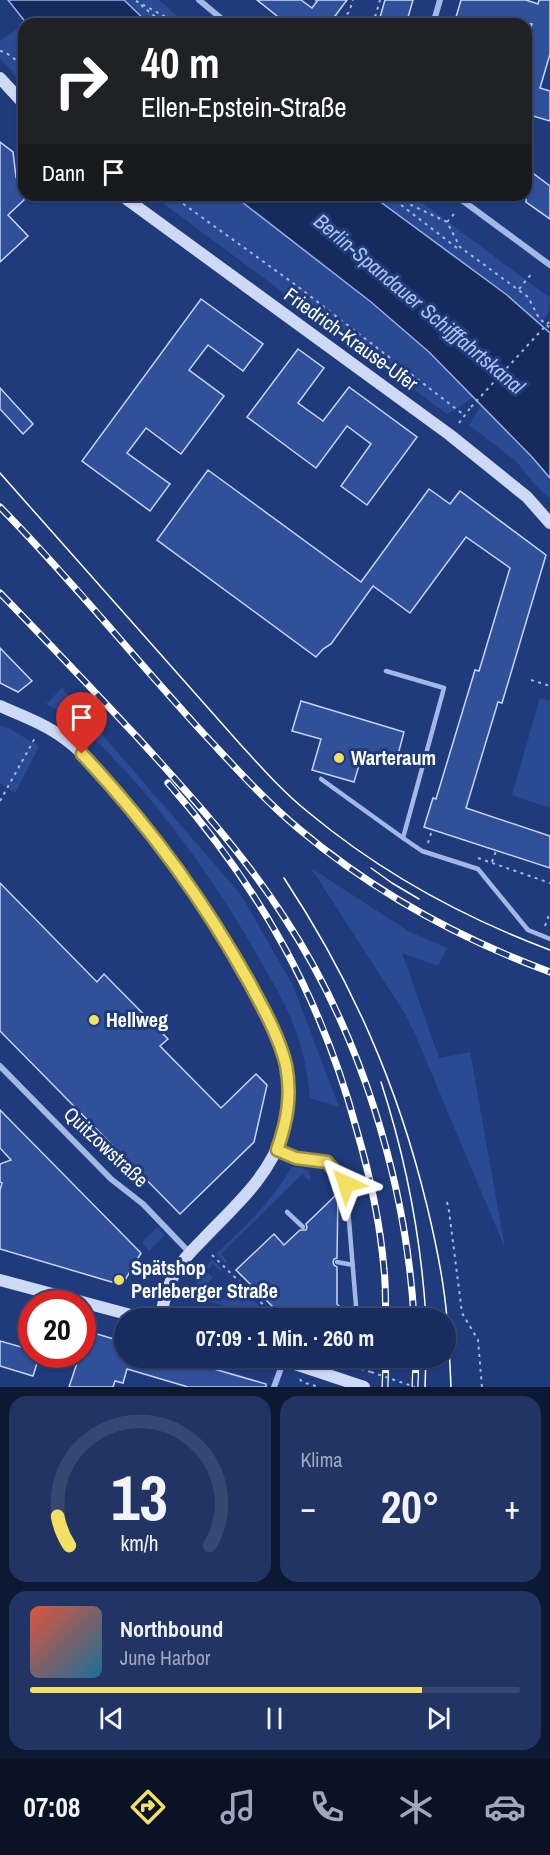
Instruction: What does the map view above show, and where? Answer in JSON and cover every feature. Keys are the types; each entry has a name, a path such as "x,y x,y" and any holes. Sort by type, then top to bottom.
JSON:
{"main road":[{"path":"0,78 18,98"},
{"name":"Friedrich-Krause-Ufer","path":"129,201 450,435 527,497 550,523"},
{"path":"0,706 43,725 65,739 112,786 151,833 188,883 223,937 258,998 281,1047 286,1066 288,1107 284,1131 277,1150 266,1172 250,1191 179,1266 169,1282 162,1308"},
{"path":"4,1281 114,1310"},
{"path":"307,1368 364,1387"}],"street":[{"path":"198,0 220,18"},
{"path":"435,18 440,0"},
{"path":"463,201 550,265"},
{"name":"Quitzowstraße","path":"0,1066 111,1179 142,1204 190,1253"},
{"path":"274,1387 278,1368"}],"lane":[{"path":"386,671 444,688 403,838"},
{"path":"321,779 422,851 478,869 528,930 550,939"},
{"path":"277,1150 296,1158 327,1162 346,1184 356,1308"},
{"path":"287,1212 303,1227"},
{"path":"337,1262 353,1265"}],"path":[{"path":"344,18 349,12 353,0"},
{"path":"375,18 380,0"},
{"path":"136,1 157,18"},
{"path":"136,1 168,18"},
{"path":"0,51 18,62"},
{"path":"179,201 293,283 464,415"},
{"path":"396,201 528,297 539,318 550,328"},
{"path":"403,201 447,222 458,247"},
{"path":"447,222 454,214"},
{"path":"519,290 532,273"},
{"path":"459,423 550,321"},
{"path":"531,680 550,686"},
{"path":"0,801 35,738"},
{"path":"428,843 432,830"},
{"path":"492,862 497,848"},
{"path":"542,936 550,912"},
{"path":"447,1202 462,1313 478,1340 482,1387"},
{"path":"212,1255 267,1308"},
{"path":"358,1368 415,1387"},
{"path":"302,1382 319,1387"}],"shaded area":[{"path":"124,0 159,0 179,18 143,18"},
{"path":"18,28 18,78 0,58 0,41"},
{"path":"160,201 241,201 371,302 429,352 473,397 447,414"},
{"path":"379,201 420,201 550,298 548,312 541,324 507,295"},
{"path":"481,405 550,478 550,499 517,462 469,425"},
{"path":"62,688 241,895 293,986 339,1107 310,1098 302,1052 285,1004 211,880 169,822 106,751 72,720 46,704"},
{"path":"540,698 550,701 550,808 512,795"},
{"path":"0,726 10,729 39,746 15,793 0,783"},
{"path":"311,868 408,931 447,948 438,966 402,953 439,1058 470,1052 505,1248 404,1012"},
{"path":"291,1167 307,1170 310,1175 309,1181 303,1174 300,1176 221,1254 227,1261 225,1263 216,1254 266,1203"},
{"path":"157,1227 165,1235 149,1251 142,1242"},
{"path":"212,1259 222,1269 220,1271 213,1264 206,1271 213,1278 208,1283 224,1300 239,1285 260,1308 231,1308 192,1296 200,1276"}],"water":[{"path":"8,0 124,0 143,18 22,18"},
{"name":"Berlin-Spandauer Schifffahrtskanal","path":"241,201 379,201 507,295 550,333 550,478 429,352 371,302"}],"building":[{"path":"257,0 301,0 312,8 318,0 347,0 334,18 280,18"},
{"path":"385,0 413,0 408,18 380,18"},
{"path":"461,0 526,0 538,4 539,0 550,0 550,54 540,88 550,91 550,121 532,116 532,18 456,18"},
{"path":"0,142 13,152 16,177 18,175 18,201 23,201 8,215 28,236 0,262"},
{"path":"532,172 550,186 550,219 526,202 532,201"},
{"path":"201,299 263,344 243,371 208,345 189,370 224,396 181,454 146,428 127,453 170,484 150,511 82,461"},
{"path":"298,349 324,368 298,403 323,421 349,387 417,437 367,505 341,486 371,444 347,426 316,468 247,417"},
{"path":"0,388 33,424 23,434 0,409"},
{"path":"208,470 361,582 429,489 450,504 460,491 546,555 502,703 498,702 466,808 550,836 550,868 424,827 433,798 436,799 475,670 479,671 510,568 466,537 410,613 373,586 331,644 316,657 157,540"},
{"path":"0,648 32,681 18,692 0,683"},
{"path":"301,701 404,732 396,762 363,752 354,782 312,770 321,739 292,731"},
{"path":"0,883 97,982 104,974 168,1039 160,1046 221,1108 256,1074 267,1085 254,1142 180,1214 0,1031"},
{"path":"0,1110 141,1253 122,1285 0,1249 2,1183 0,1182 0,1164 11,1160 0,1148"},
{"path":"338,1193 337,1258 333,1262 337,1267 337,1304 341,1308 274,1308 236,1270 274,1234 284,1245 300,1230 306,1230 306,1224"},
{"path":"96,1334 114,1339 114,1368 211,1368 266,1384 266,1387 188,1387 127,1369 123,1383 115,1381 113,1387 69,1387 75,1368 96,1368"},
{"path":"0,1341 18,1346 18,1368 36,1368 33,1376 0,1366"}],"tram line":[{"path":"0,473 240,744 299,804 335,834 423,891 485,923 550,950"},
{"path":"371,868 419,899"},
{"path":"284,878 331,956 351,995 387,1077 402,1119 427,1206 439,1262 447,1319 451,1387"},
{"path":"381,1082 398,1140 411,1199 425,1308"},
{"path":"425,1387 426,1368"}],"railway":[{"path":"0,507 52,562 203,733 261,795 299,829 357,873 418,911 483,944 550,972"},
{"path":"0,593 138,738 215,824 268,893 311,962 335,1009 374,1109 401,1214 413,1308"},
{"path":"168,783 201,823 259,904 306,989 325,1034 342,1082 370,1182 382,1251 386,1308"},
{"path":"385,1387 386,1368"},
{"path":"415,1387 416,1368"}],"place":[{"name":"Warteraum","path":"339,758"},
{"name":"Hellweg","path":"94,1020"},
{"name":"Spätshop Perleberger Straße","path":"119,1280"}],"route":[{"path":"82,754 151,833 188,883 223,937 258,998 281,1047 286,1066 288,1107 284,1131 277,1150 296,1158 327,1162 346,1184"}]}
